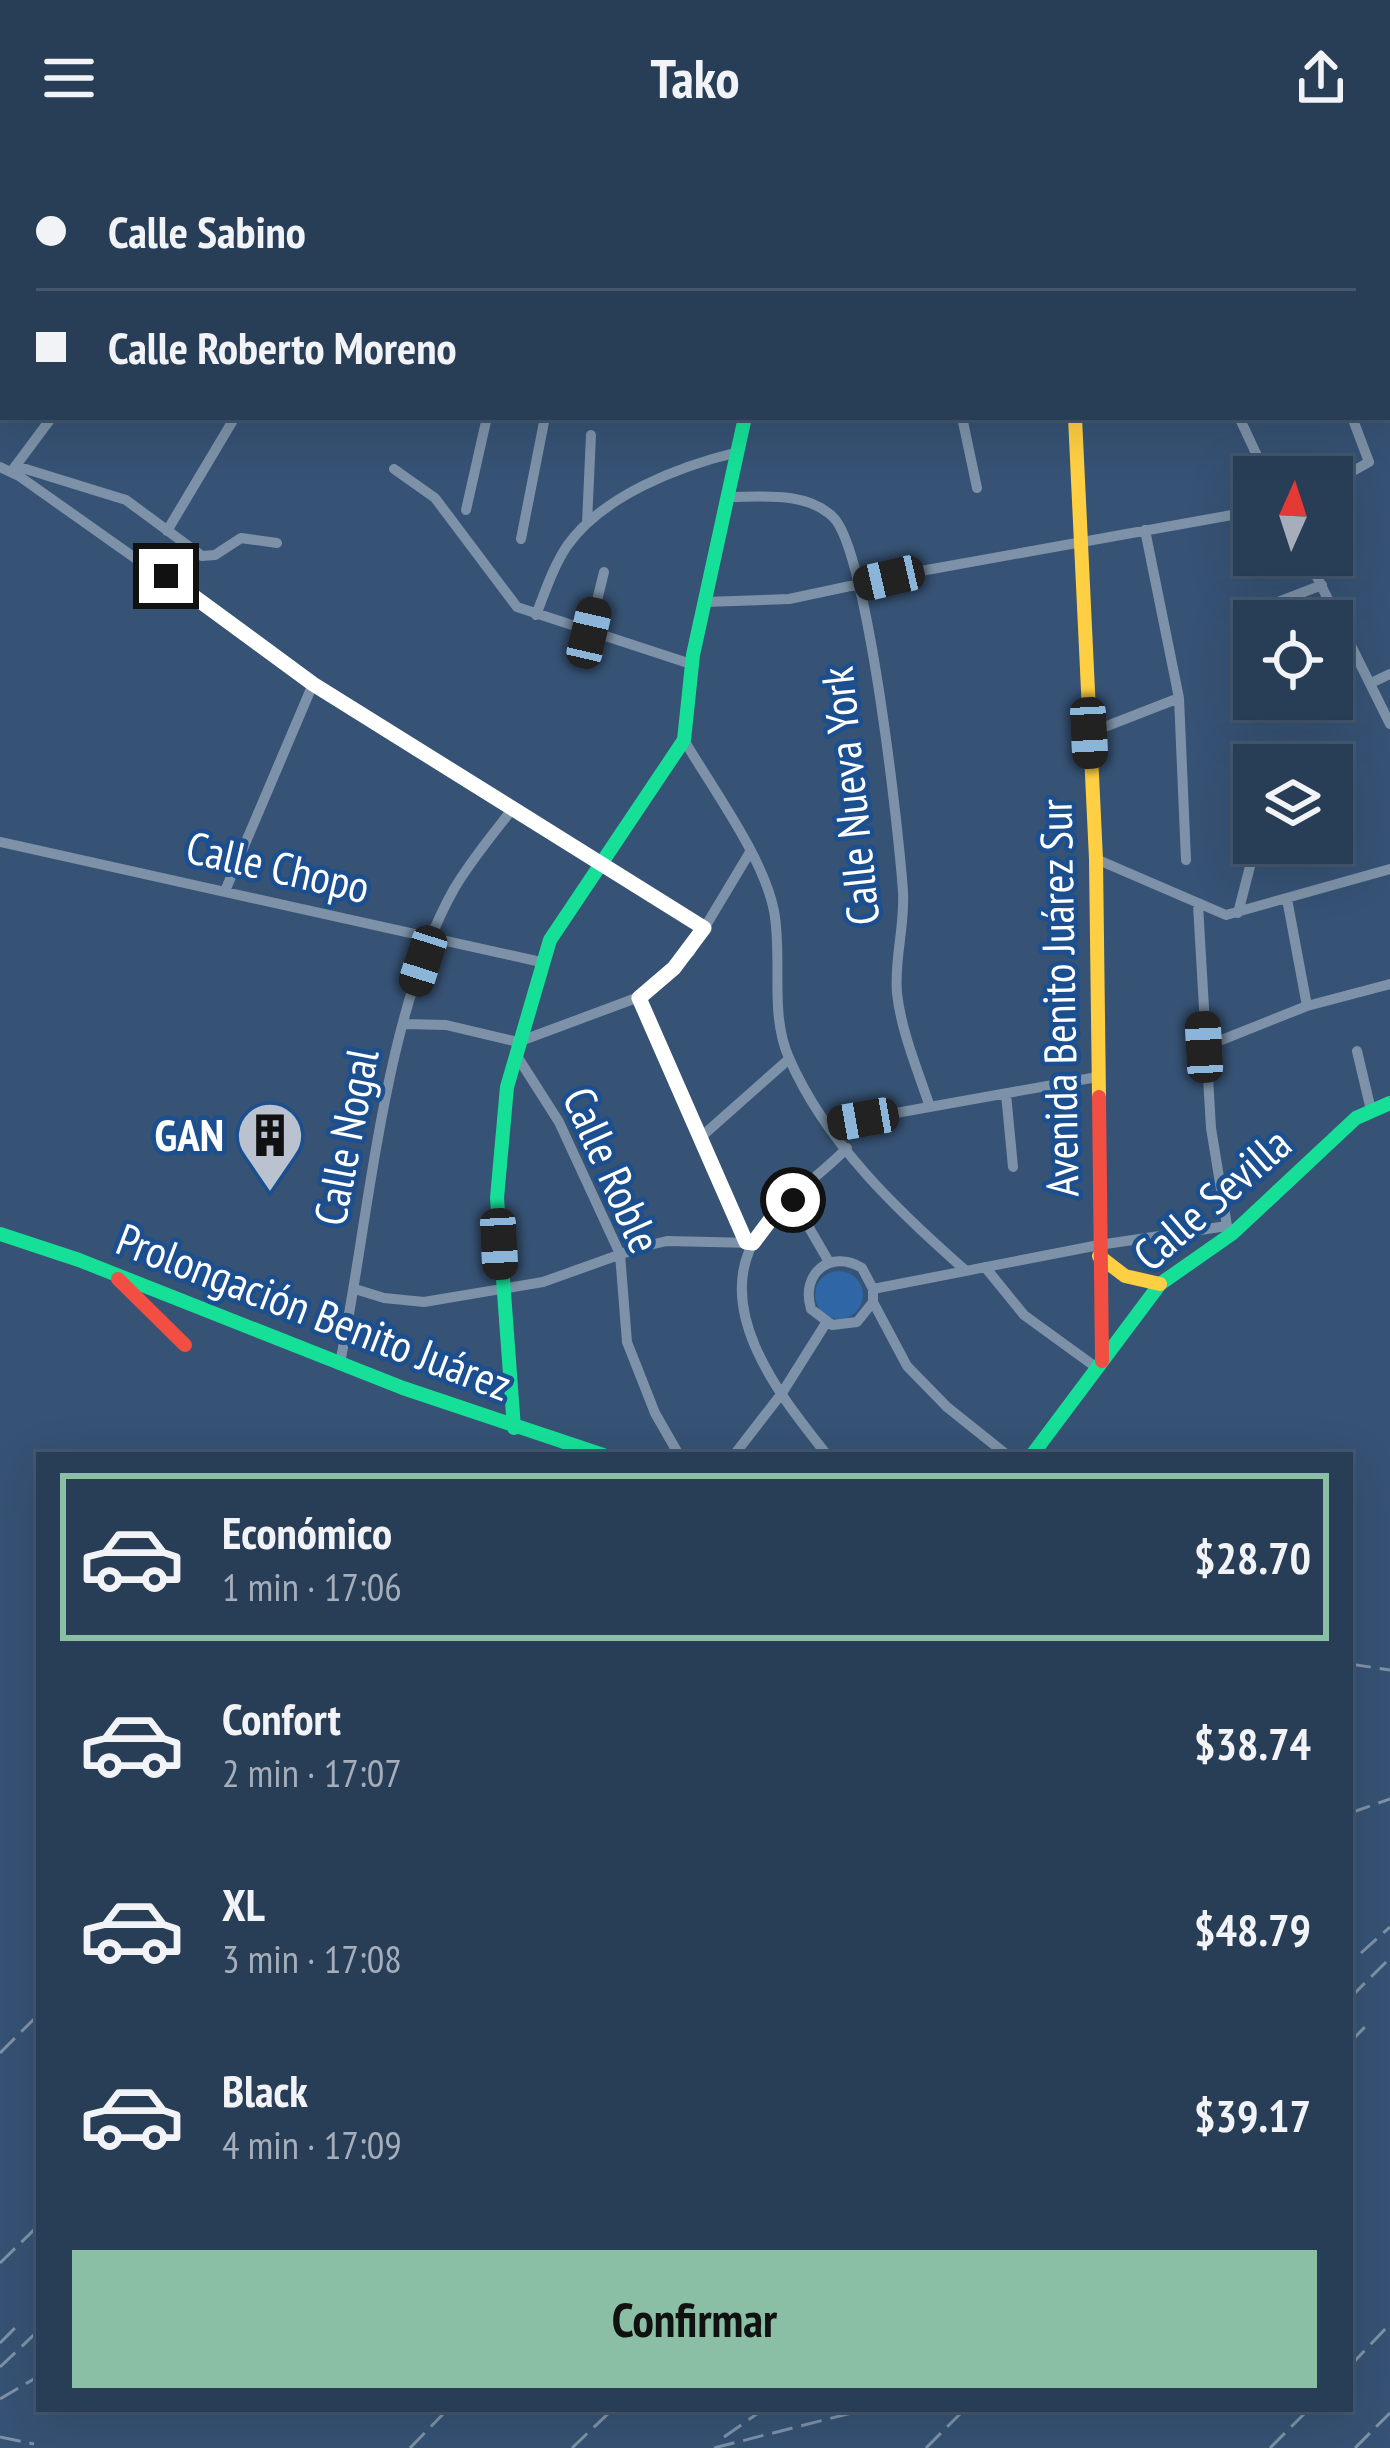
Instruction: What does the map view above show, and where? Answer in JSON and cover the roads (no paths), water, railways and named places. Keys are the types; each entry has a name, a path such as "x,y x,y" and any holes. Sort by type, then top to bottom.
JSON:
{"street":[{"path":"9,468 49,420"},
{"path":"166,531 233,420"},
{"path":"466,510 486,420"},
{"path":"521,539 544,420"},
{"path":"514,1428 496,1198 500,1133 517,1047 550,940 684,740 692,664 744,420"},
{"path":"963,420 977,488"},
{"name":"Avenida Benito Juárez Sur","path":"1076,420 1096,859 1100,1365"},
{"path":"1240,420 1257,456"},
{"path":"1353,420 1369,462 1353,471"},
{"path":"587,523 591,435"},
{"path":"536,616 560,557 587,523 672,471 738,452"},
{"path":"9,468 126,500 202,556 215,555 241,538 277,543"},
{"path":"9,468 313,684 704,928"},
{"path":"394,469 435,498 512,602 536,616 692,664"},
{"name":"Calle Nueva York","path":"728,496 799,500 829,513 840,527 881,694 900,860 903,931 898,994 930,1107"},
{"path":"704,602 789,599 1233,515"},
{"path":"1145,530 1179,698 1186,860"},
{"path":"589,633 604,572"},
{"path":"1318,576 1390,724"},
{"path":"1282,600 1322,584"},
{"path":"1371,683 1390,674"},
{"path":"225,891 313,684"},
{"path":"1089,733 1179,698"},
{"path":"684,740 750,852 775,915 780,1016 789,1059 847,1148 917,1228 965,1270"},
{"name":"Calle Nogal","path":"340,1363 386,1104 431,938 462,877 514,807"},
{"name":"Calle Chopo","path":"0,842 541,962"},
{"path":"405,1024 455,1027 517,1047 639,998 674,968 750,852"},
{"path":"1096,859 1220,914 1238,913 1390,869"},
{"path":"1238,913 1251,864"},
{"path":"1287,899 1307,1006"},
{"path":"1003,1452 946,1407 907,1366 873,1295 862,1268 841,1260 815,1272 808,1296 812,1309 826,1323 838,1326 857,1322 873,1295 965,1270 1230,1229 1211,1128 1198,905"},
{"path":"1204,1047 1307,1006 1390,984"},
{"path":"639,998 749,1243 743,1307 756,1348 825,1452"},
{"name":"Calle Roble","path":"517,1047 562,1129 620,1254 627,1342 655,1413 677,1452"},
{"path":"1357,1051 1371,1109"},
{"path":"700,1137 789,1059"},
{"path":"829,1125 1097,1077"},
{"path":"1006,1094 1013,1167"},
{"name":"Calle Sevilla","path":"1100,1365 1160,1284 1311,1164 1347,1125 1390,1103"},
{"path":"355,1289 424,1302 562,1276 667,1241 749,1243 847,1148"},
{"path":"793,1200 829,1262"},
{"name":"Prolongación Benito Juárez","path":"0,1234 110,1271 514,1428 593,1452"},
{"path":"1099,1250 1124,1276 1160,1284"},
{"path":"985,1267 1024,1315 1100,1365 1034,1452"},
{"path":"110,1271 185,1345"},
{"path":"736,1452 782,1393 826,1323"}],"railway":[{"path":"1353,1664 1390,1670"},
{"path":"1353,1812 1390,1799"},
{"path":"1361,1953 1390,1927"},
{"path":"1353,1995 1390,1958"},
{"path":"0,2053 36,2017"},
{"path":"1353,2039 1365,2027"},
{"path":"0,2263 36,2228"},
{"path":"1353,2363 1390,2324"},
{"path":"0,2343 16,2327"},
{"path":"0,2367 36,2333"},
{"path":"0,2399 36,2378"},
{"path":"410,2448 445,2412"},
{"path":"572,2448 610,2412"},
{"path":"724,2437 760,2412"},
{"path":"714,2448 855,2412"},
{"path":"926,2448 962,2412"},
{"path":"1270,2448 1306,2412"},
{"path":"1355,2448 1390,2413"},
{"path":"0,2437 34,2444"}],"place":[{"name":"GAN","path":"270,1194"}]}
